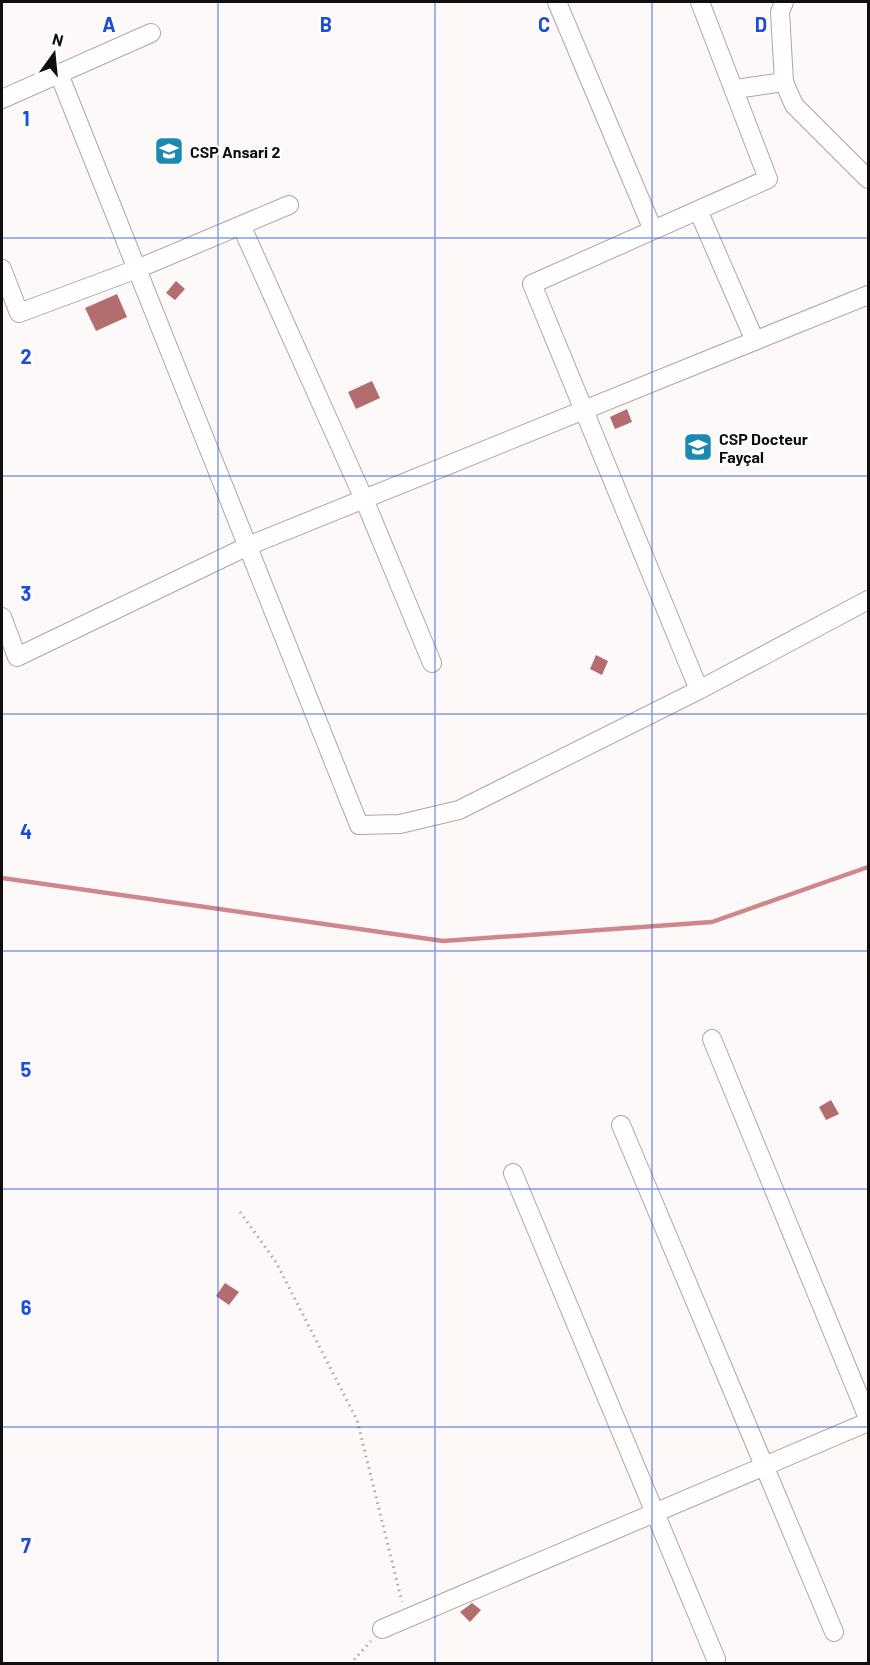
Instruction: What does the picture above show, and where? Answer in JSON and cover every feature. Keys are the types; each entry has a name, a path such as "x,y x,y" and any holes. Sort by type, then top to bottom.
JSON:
{"street":[{"path":"557,2 653,230"},
{"path":"699,690 532,284 768,178 736,89 700,2"},
{"path":"784,2 780,12 784,82 794,105 868,179"},
{"path":"2,99 151,33"},
{"path":"59,74 358,825 400,824 459,810 699,690 868,600"},
{"path":"736,89 784,82"},
{"path":"3,276 20,313 137,269 289,205"},
{"path":"698,210 755,341"},
{"path":"242,225 364,499 432,663"},
{"path":"2,617 17,657 248,546 868,295"},
{"path":"382,1629 868,1420 712,1039"},
{"path":"621,1125 834,1632"},
{"path":"513,1173 716,1659"}],"path":[{"path":"240,1212 276,1262 357,1420 406,1619"},
{"path":"350,1664 382,1629"}],"building":[{"path":"176,281 185,289 175,300 166,293"},
{"path":"117,294 127,317 96,331 85,308"},
{"path":"372,381 380,398 356,409 348,392"},
{"path":"627,409 632,422 615,429 610,417"},
{"path":"596,655 608,661 602,675 590,669"},
{"path":"831,1100 839,1114 826,1120 819,1107"},
{"path":"225,1283 239,1292 229,1305 216,1296"},
{"path":"472,1603 481,1610 470,1622 460,1612"}],"waterway":[{"path":"2,878 443,941 712,922 868,867"}],"place":[{"name":"CSP Ansari 2","path":"169,151"},
{"name":"CSP Docteur Fayçal","path":"698,447"}]}
